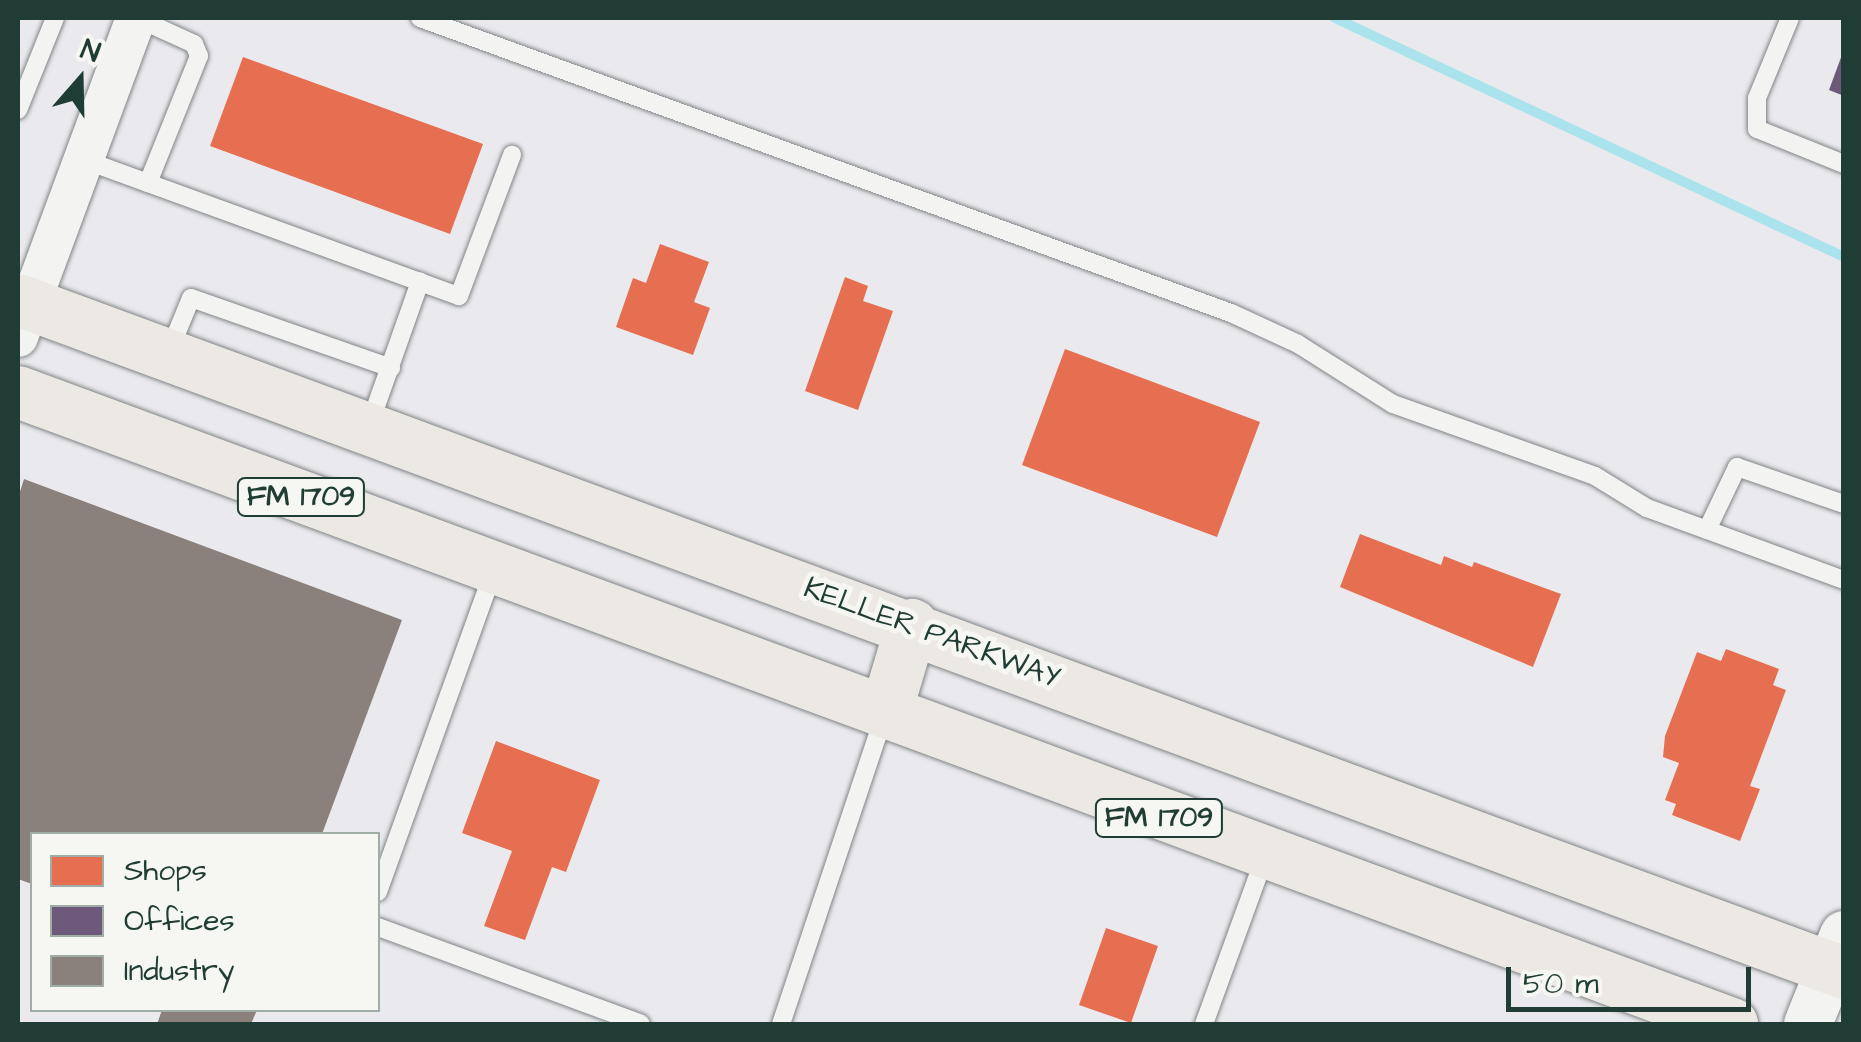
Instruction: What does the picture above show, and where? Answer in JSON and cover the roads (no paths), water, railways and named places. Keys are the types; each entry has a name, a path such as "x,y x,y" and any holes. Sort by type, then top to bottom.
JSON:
{"main road":[{"name":"KELLER PARKWAY","path":"21,314 168,354 1839,958"},
{"name":"FM 1709","path":"18,392 1266,856 1732,1024"},
{"path":"886,712 912,625"},
{"path":"1808,1024 1839,958"}],"street":[{"path":"21,314 136,18"}],"lane":[{"path":"18,110 54,18"},
{"path":"136,18 194,44 199,56 148,183"},
{"path":"420,18 1231,312 1298,344 1393,404 1595,476 1648,508 1844,580"},
{"path":"1790,18 1757,98 1757,129 1844,164"},
{"path":"82,158 459,296 512,156"},
{"path":"368,427 420,282"},
{"path":"168,354 191,298 391,368"},
{"path":"1707,530 1738,468 1844,504"},
{"path":"380,887 496,568"},
{"path":"781,1024 886,712"},
{"path":"1204,1024 1266,856"},
{"path":"380,928 641,1024"}],"waterway":[{"path":"1335,18 1844,257"}]}
